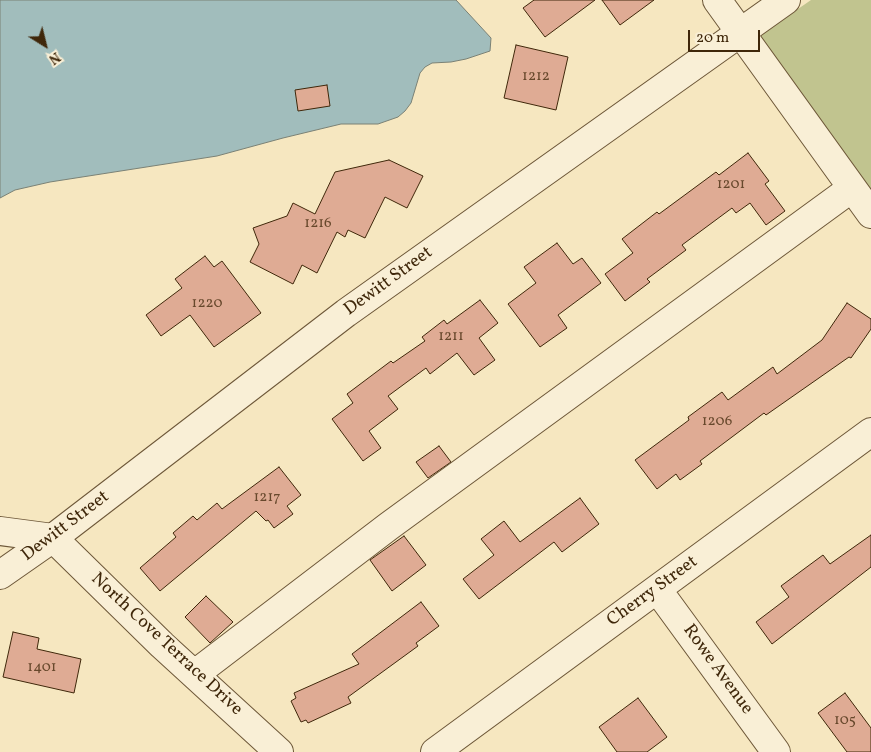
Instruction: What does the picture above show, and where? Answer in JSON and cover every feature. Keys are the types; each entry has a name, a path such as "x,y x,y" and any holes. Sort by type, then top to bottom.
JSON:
{"street":[{"path":"717,0 871,214"},
{"name":"Dewitt Street","path":"0,575 52,538 346,313 786,0"},
{"path":"195,674 388,526 852,188"},
{"name":"Cherry Street","path":"435,752 871,432"},
{"path":"0,532 52,538"},
{"name":"North Cove Terrace Drive","path":"52,538 162,645 279,752"},
{"name":"Rowe Avenue","path":"657,589 776,752"}],"green space":[{"path":"811,0 871,0 871,193 759,36"}],"water":[{"path":"0,0 456,0 491,38 490,51 466,59 432,63 425,67 420,73 411,103 405,111 398,117 378,124 341,124 217,156 50,182 15,190 0,198"}],"building":[{"path":"534,0 595,0 545,37 523,8"},
{"path":"602,0 654,0 620,25"},
{"path":"516,45 568,57 556,110 504,98"},
{"path":"327,85 330,106 298,111 295,90"},
{"path":"748,153 769,181 765,184 785,211 766,225 750,203 736,213 732,208 682,245 686,250 647,279 650,282 625,301 605,274 633,253 622,239 657,212 659,214 716,172 719,175"},
{"path":"389,160 423,176 407,208 385,197 365,238 348,230 345,237 337,232 317,273 302,265 293,284 250,262 259,244 253,228 287,216 293,203 315,214 335,172"},
{"path":"557,243 573,264 582,258 601,283 558,315 567,328 540,347 508,304 536,283 524,267"},
{"path":"205,256 214,267 222,261 261,313 214,347 190,315 161,336 146,315 182,288 175,279"},
{"path":"480,300 498,323 479,338 495,360 474,375 457,353 430,374 426,368 388,396 398,409 369,431 381,448 363,461 332,419 353,403 347,394 391,361 393,363 425,341 422,337 444,320 447,324"},
{"path":"847,303 871,319 871,329 851,358 849,357 766,415 764,413 700,461 702,464 680,480 676,474 657,489 635,460 689,420 688,417 722,392 728,400 773,367 777,374 822,340"},
{"path":"439,446 451,462 428,478 416,462"},
{"path":"279,467 301,495 287,506 293,514 274,528 268,520 266,521 256,511 160,591 140,568 176,537 173,533 193,516 197,520 217,503 222,509"},
{"path":"580,498 599,524 562,552 554,542 479,599 463,579 494,555 481,539 504,521 520,542"},
{"path":"871,535 871,567 772,644 756,622 789,597 781,586 823,555 830,564"},
{"path":"404,536 426,565 392,591 370,560"},
{"path":"206,596 233,622 210,643 185,617"},
{"path":"421,602 439,626 416,643 418,646 348,697 351,703 308,723 306,720 301,722 291,701 296,698 294,693 359,664 352,654"},
{"path":"13,632 39,638 37,649 81,659 74,693 3,677"},
{"path":"845,693 871,728 871,752 847,752 818,713"},
{"path":"638,698 667,737 647,752 617,752 599,727"}]}
